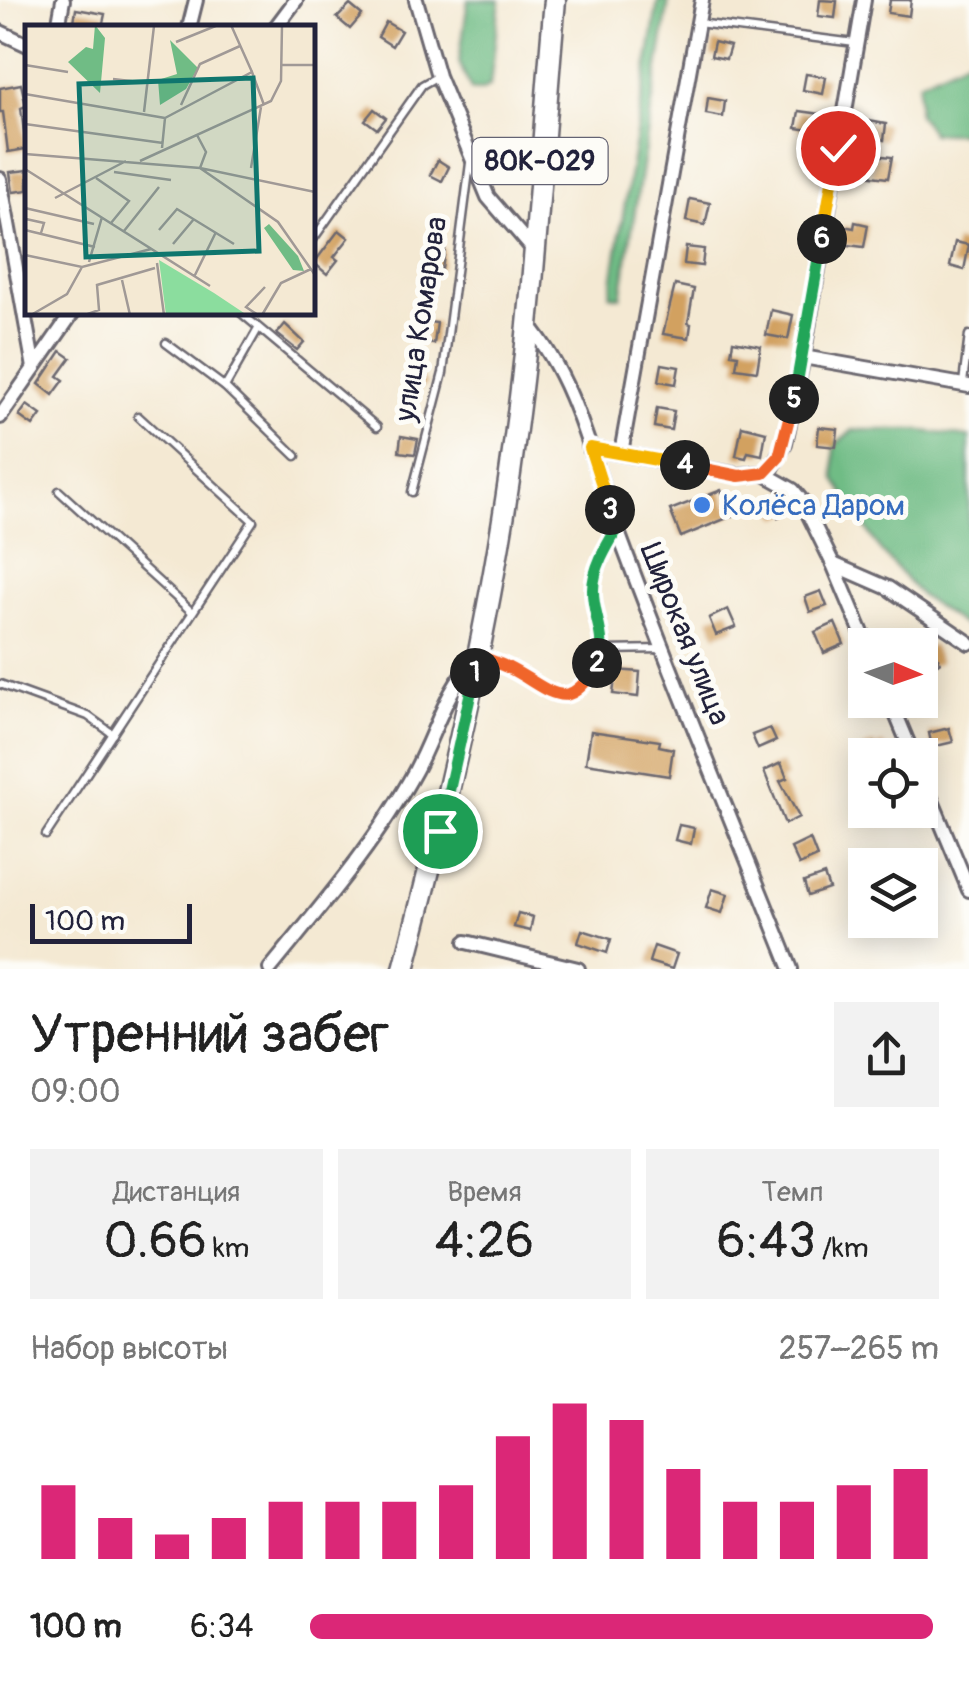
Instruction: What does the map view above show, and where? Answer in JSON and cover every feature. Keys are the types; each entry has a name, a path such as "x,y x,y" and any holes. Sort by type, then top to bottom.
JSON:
{"main road":[{"name":"80К-029","path":"404,969 479,656 516,429 555,0"}],"street":[{"path":"59,25 63,0"},
{"path":"190,25 196,0"},
{"path":"277,25 296,0"},
{"path":"416,0 438,76 488,197 532,248"},
{"path":"621,453 702,0"},
{"path":"590,448 739,476 772,468 784,443 803,357 864,0"},
{"path":"0,32 25,43"},
{"path":"0,179 34,368"},
{"path":"0,416 71,315"},
{"name":"Широкая улица","path":"526,322 546,346 561,374 617,529 790,969"},
{"path":"803,357 966,386"},
{"path":"764,473 793,490 802,501 860,628"},
{"path":"833,564 888,588 969,643"},
{"path":"270,969 356,863 415,771 457,678 479,656"},
{"path":"938,815 969,890"},
{"path":"466,942 578,969"}],"lane":[{"path":"698,23 855,43"},
{"path":"315,237 422,86 438,76"},
{"name":"улица Комарова","path":"412,492 443,373 472,152"},
{"path":"243,315 377,427"},
{"path":"225,387 258,329"},
{"path":"966,386 969,335"},
{"path":"166,343 225,387 296,456"},
{"path":"46,835 253,520 138,416"},
{"path":"59,491 192,612"},
{"path":"479,656 509,668 541,690 565,695 577,692 588,682 604,650 593,584 604,550 617,529"},
{"path":"604,650 664,649"},
{"path":"0,684 88,716 113,734"}],"green space":[{"path":"468,0 500,0 490,85 483,90 471,90 459,62"},
{"path":"658,0 669,0 621,297 610,295"},
{"path":"969,58 969,133 932,133 918,114 919,82"},
{"path":"853,430 916,430 969,437 969,629 921,596 880,550 835,479 834,446"}],"building":[{"path":"820,0 837,1 835,18 818,16"},
{"path":"890,0 911,0 909,16 888,13"},
{"path":"350,5 362,15 350,29 337,18"},
{"path":"76,9 105,14 103,25 73,25"},
{"path":"386,22 401,31 392,46 378,37"},
{"path":"714,42 730,46 726,59 711,56"},
{"path":"806,74 826,77 823,94 803,90"},
{"path":"21,84 25,149 8,152 0,88"},
{"path":"708,98 725,101 723,117 706,114"},
{"path":"374,109 386,118 377,129 365,120"},
{"path":"799,111 821,114 819,131 796,128"},
{"path":"869,121 886,124 884,140 866,137"},
{"path":"874,155 892,157 888,178 871,176"},
{"path":"438,160 449,167 442,181 430,175"},
{"path":"25,170 25,190 13,192 10,172"},
{"path":"690,199 710,203 705,225 686,221"},
{"path":"855,222 868,225 864,247 840,244 843,226 854,228"},
{"path":"339,230 349,238 327,274 315,262"},
{"path":"955,242 969,245 964,270 950,266"},
{"path":"432,247 445,249 442,269 429,266"},
{"path":"686,247 704,249 702,266 684,264"},
{"path":"675,285 694,289 689,338 663,334"},
{"path":"771,310 793,315 788,339 766,335"},
{"path":"428,322 437,323 434,344 425,343"},
{"path":"285,324 304,342 297,350 277,334"},
{"path":"733,341 761,346 757,371 736,368 738,355 731,354"},
{"path":"61,351 71,358 58,376 64,380 53,395 39,384"},
{"path":"662,364 679,367 676,384 659,381"},
{"path":"415,371 427,384 417,392 406,380"},
{"path":"27,405 41,415 33,426 19,416"},
{"path":"657,408 674,411 671,430 654,427"},
{"path":"742,426 766,432 762,455 748,452 746,458 736,456"},
{"path":"819,427 838,429 836,447 817,445"},
{"path":"401,436 418,439 415,454 399,452"},
{"path":"721,490 732,516 681,537 670,510"},
{"path":"788,499 794,511 778,518 773,505"},
{"path":"821,591 827,606 810,612 805,597"},
{"path":"728,609 736,627 716,635 709,618"},
{"path":"835,623 844,644 824,653 815,632"},
{"path":"616,670 640,672 638,697 613,694"},
{"path":"770,728 776,741 758,749 752,735"},
{"path":"949,728 953,742 938,746 938,738 930,738 929,733"},
{"path":"591,731 660,741 659,746 673,749 669,776 586,763"},
{"path":"781,763 787,778 780,781 799,817 785,824 764,771"},
{"path":"679,825 694,828 691,844 675,840"},
{"path":"810,839 817,857 799,865 791,848"},
{"path":"824,875 829,889 808,896 804,882"},
{"path":"712,889 728,894 722,913 706,908"},
{"path":"518,913 533,917 530,931 514,927"},
{"path":"582,930 611,939 607,953 578,943"},
{"path":"654,946 677,954 672,969 649,962"}],"place":[{"name":"Колёса Даром","path":"702,505"}],"route":[{"path":"440,831 479,656 509,668 541,690 565,695 577,692 588,682 604,650 593,584 604,550 617,529 590,448 739,476 764,473 779,457 803,357 838,148"}]}
